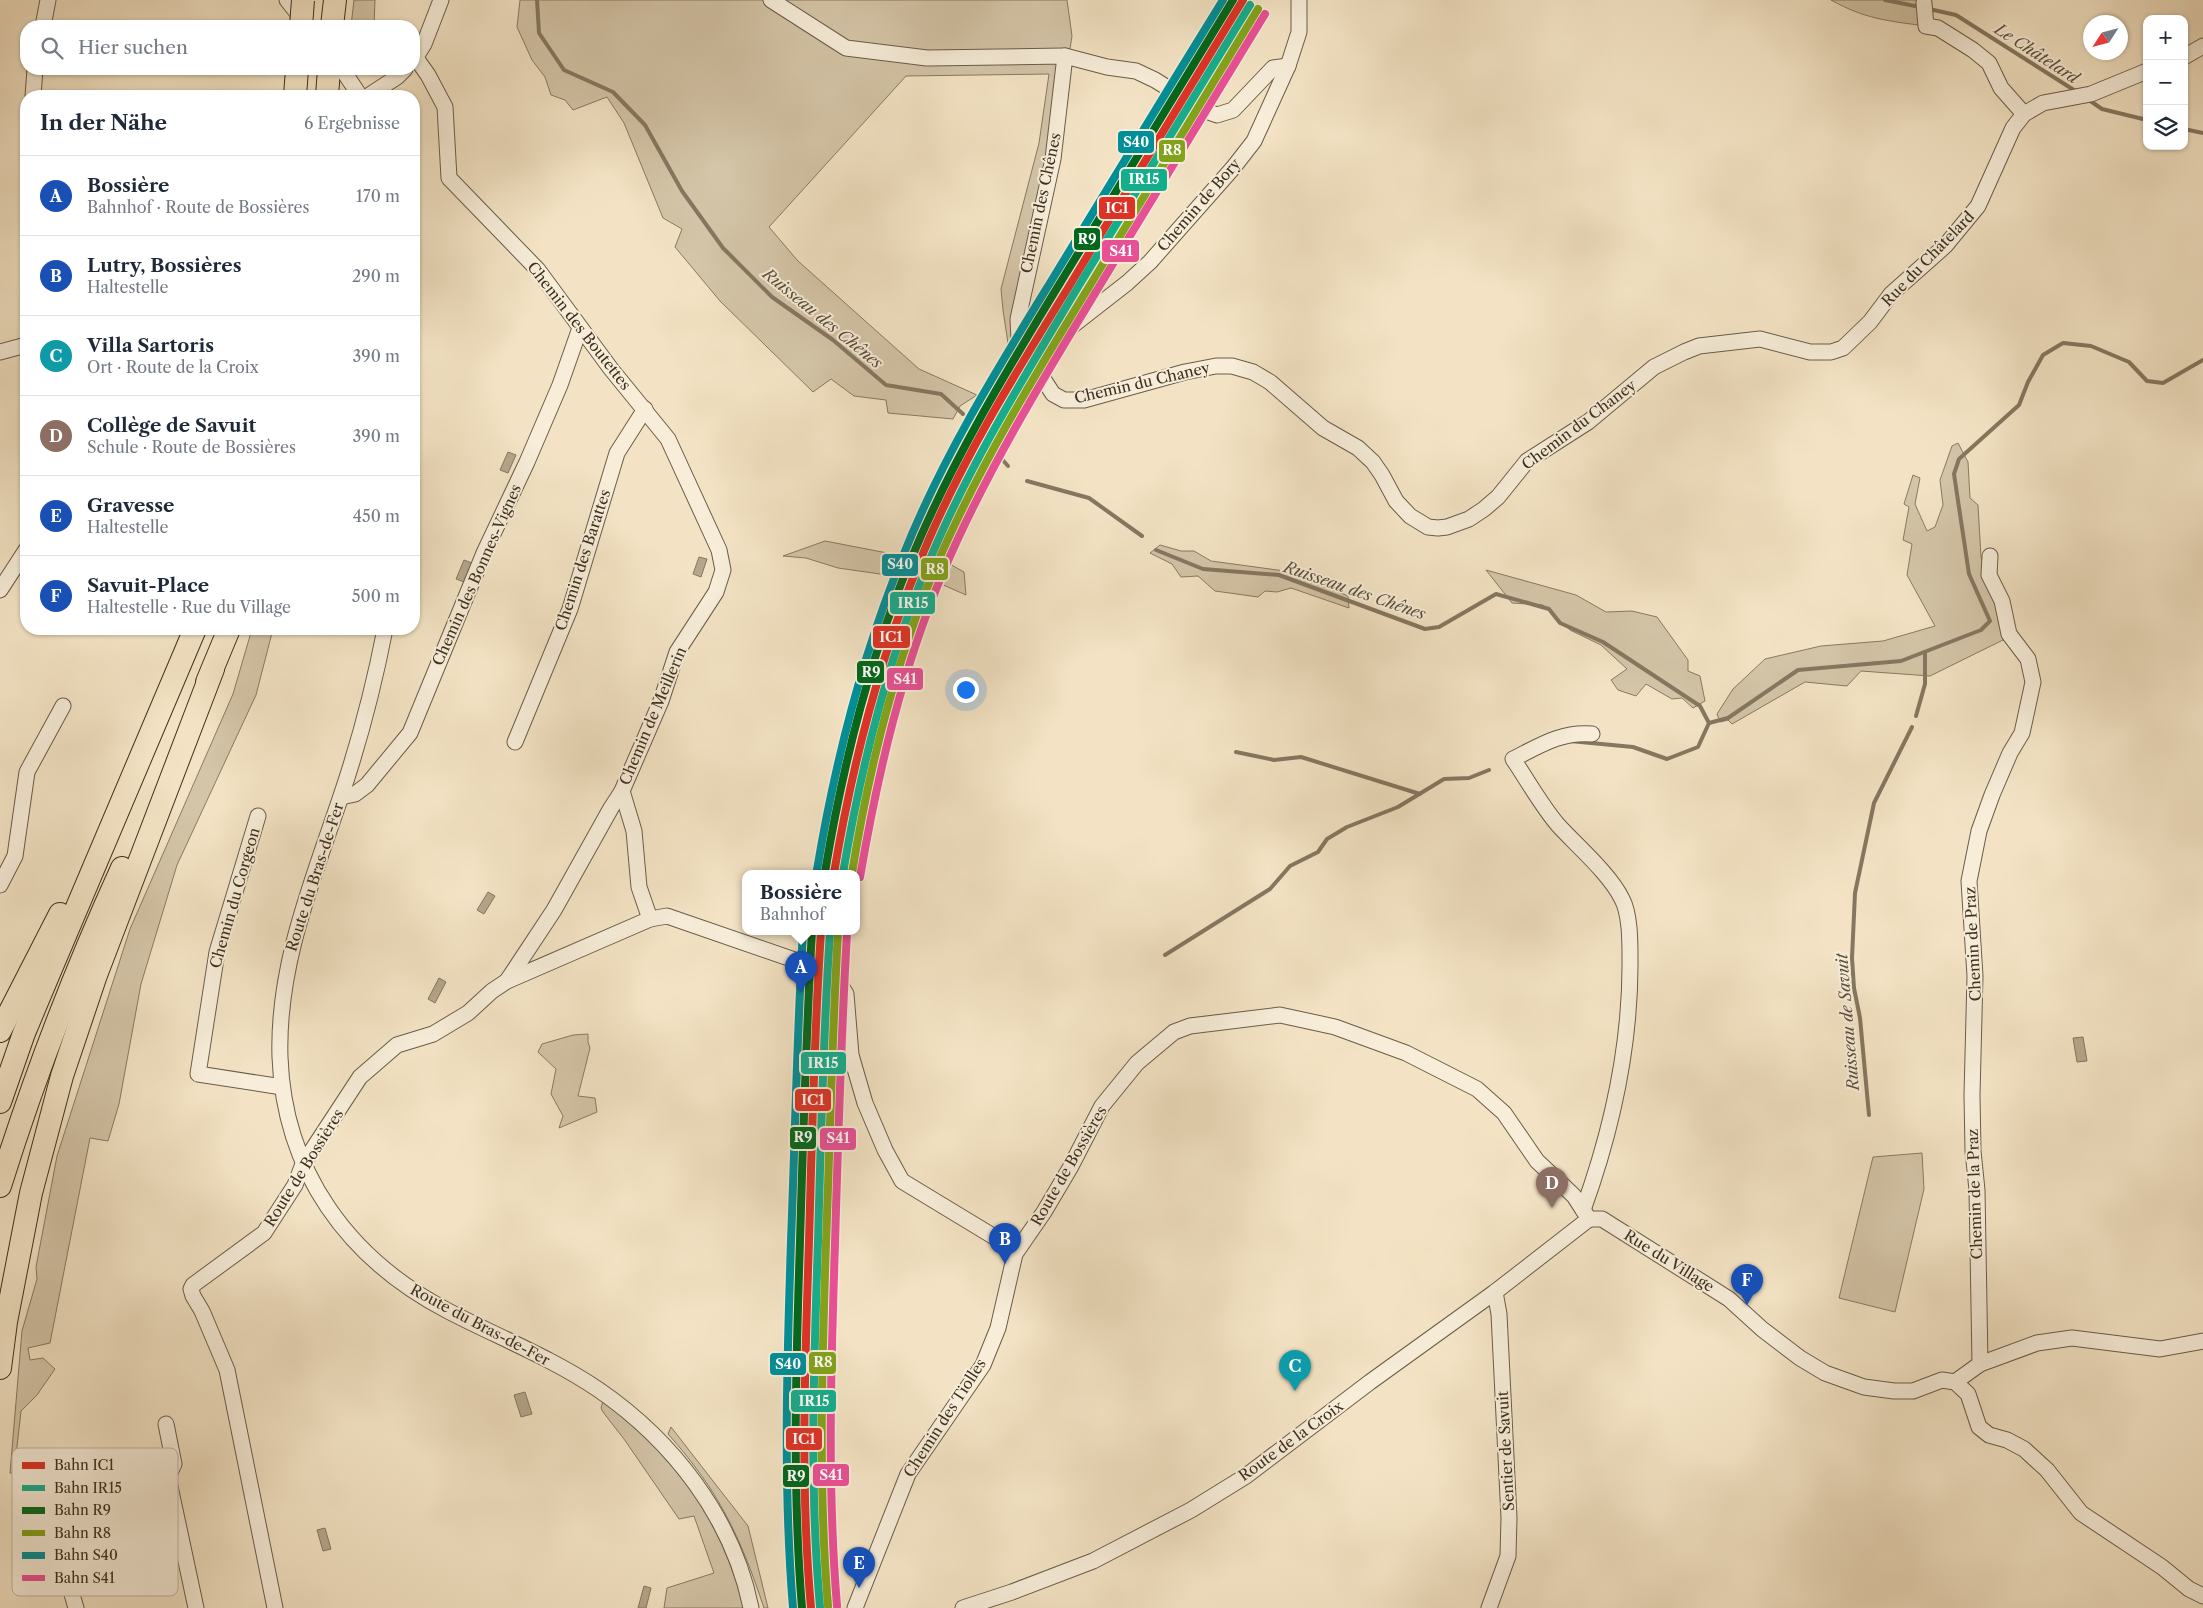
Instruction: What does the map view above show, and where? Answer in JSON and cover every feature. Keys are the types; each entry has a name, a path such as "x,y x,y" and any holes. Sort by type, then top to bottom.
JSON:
{"highway":[{"path":"301,20 303,0"},
{"path":"333,20 335,0"},
{"path":"295,90 297,75"},
{"path":"0,1102 24,1033 192,635"},
{"path":"0,1368 6,1322 31,1193 62,1076 96,975 226,635"},
{"path":"0,1186 34,1080 56,1022 99,918 213,669"},
{"path":"0,1031 41,949 118,810"}],"street":[{"path":"44,20 48,0"},
{"path":"287,0 303,20"},
{"path":"420,47 433,22 441,0"},
{"path":"770,0 846,48 927,58 1065,56 1107,67 1136,71 1203,110 1218,115 1233,110 1273,68 1288,66"},
{"name":"Chemin de Bory","path":"1042,378 1068,329 1127,283 1150,262 1233,168 1254,141 1288,66 1299,32 1299,0"},
{"path":"1925,15 1938,28 1973,50 1989,63 2000,88 2024,114 2043,103 2107,89 2143,73"},
{"path":"2188,55 2203,46"},
{"name":"Chemin des Chênes","path":"1042,378 1033,358 1019,340 1018,319 1053,158 1065,56"},
{"name":"Chemin des Boutettes","path":"420,68 428,75 445,107 448,178 538,270 580,328 668,439 719,550"},
{"path":"33,90 34,75"},
{"path":"377,90 399,75"},
{"path":"331,77 351,90"},
{"name":"Rue du Châtelard","path":"1840,350 1847,346 1870,322 1891,294 1945,246 1978,206 2014,128 2024,114"},
{"name":"Chemin des Bonnes-Vignes","path":"341,797 355,794 367,785 410,733 484,553 527,462 560,385 580,328"},
{"name":"Chemin du Chaney","path":"1042,378 1053,394 1064,400 1075,401 1102,396 1185,372 1216,366 1232,366 1253,372 1270,382 1323,428 1358,448 1373,462 1382,474 1396,501 1404,510 1428,527 1438,528 1469,518 1484,509 1498,496 1528,461 1547,446 1588,422 1654,367 1684,352 1699,346 1760,339 1810,352 1826,353 1840,350"},
{"path":"0,352 20,347"},
{"name":"Chemin des Barattes","path":"515,742 570,609 617,453 645,409"},
{"name":"Chemin de Meillerin","path":"507,981 554,910 622,791 662,701 678,652 716,592 723,570 719,550"},
{"name":"Chemin de Praz","path":"1976,1024 1976,976 1969,881 1979,831 2010,752 2022,733 2033,682 2028,659 2008,634 2002,601 1989,575 1990,556"},
{"path":"0,590 20,559"},
{"name":"Route du Bras-de-Fer","path":"384,635 370,696 341,797 310,884 290,958 281,1026 282,1087 291,1129 303,1164 315,1188 333,1216 357,1244 383,1269 410,1290 592,1385 638,1419 656,1436 673,1454 710,1504 740,1569 751,1608"},
{"path":"0,885 15,856 27,772 63,706"},
{"path":"1586,1214 1612,1112 1626,1037 1630,998 1630,936 1623,900 1608,878 1556,823 1513,759 1558,737 1578,733 1592,734"},
{"path":"622,791 634,831 639,887 650,919"},
{"name":"Chemin du Corgeon","path":"258,816 217,952 198,1074 282,1087"},
{"name":"Route de Bossières","path":"275,1608 227,1370 191,1289 193,1285 264,1233 295,1185 303,1164 360,1077 397,1045 433,1034 468,1013 492,991 507,981 650,919 667,916 808,965"},
{"path":"836,977 846,994 851,1055 865,1103 885,1150 902,1180 922,1194 974,1224 1015,1254"},
{"name":"Route de Bossières","path":"1015,1254 1044,1212 1070,1168 1102,1106 1137,1064 1174,1032 1190,1026 1280,1015 1335,1027 1406,1053 1477,1089 1504,1113 1537,1161 1574,1196 1586,1214"},
{"name":"Chemin de la Praz","path":"1976,1024 1972,1098 1973,1151 1977,1190 1980,1364"},
{"name":"Route de la Croix","path":"963,1608 1012,1592 1093,1561 1191,1510 1246,1476 1370,1382 1495,1292 1586,1214"},
{"name":"Rue du Village","path":"1586,1214 1602,1219 1729,1299 1762,1329 1800,1358 1825,1373 1864,1387 1894,1391 1912,1390 1942,1380 1955,1382"},
{"name":"Chemin des Tiolles","path":"855,1608 908,1474 983,1365 998,1328 1015,1254"},
{"name":"Sentier de Savuit","path":"1489,1608 1508,1556 1509,1518 1499,1314 1495,1292"},
{"path":"2203,1341 2160,1349 2072,1338 2037,1344 1980,1364 1955,1382 1968,1394 1979,1427 1989,1434 2007,1440 2024,1449 2047,1470 2081,1513 2162,1567 2189,1589 2203,1596"},
{"path":"166,1424 171,1448"},
{"path":"178,1523 196,1608"},
{"path":"72,1596 76,1608"}],"shaded area":[{"path":"354,0 375,0 374,20 352,20"},
{"path":"520,0 1067,0 1072,36 1053,159 1019,340 1009,350 1001,289 1039,143 1049,74 906,76 769,227 798,261 919,369 977,395 960,406 953,419 888,413 886,400 854,396 831,379 813,392 720,301 675,247 682,229 663,218 624,123 607,97 573,110 565,100 551,95 545,77 532,60 517,27"},
{"path":"1831,0 1920,0 1926,26 1888,21 1866,15"},
{"path":"1958,443 1968,462 1970,498 1978,505 1981,557 1999,602 2005,639 1930,676 1861,671 1847,686 1805,682 1732,724 1728,720 1720,722 1717,714 1733,689 1765,659 1821,646 1883,641 1935,626 1907,575 1912,544 1903,540 1909,507 1904,504 1913,475 1920,478 1915,504 1927,531 1935,527 1943,505 1940,480 1952,446"},
{"path":"508,452 516,455 508,473 500,470"},
{"path":"825,541 903,556 887,575 838,568 806,558 783,556"},
{"path":"1160,545 1181,551 1194,551 1211,561 1292,572 1348,596 1349,608 1291,588 1277,592 1265,591 1258,597 1215,591 1198,576 1181,577 1172,564 1150,553"},
{"path":"932,554 964,572 966,595 941,584 932,588 919,602 915,602"},
{"path":"699,557 707,559 701,577 693,574"},
{"path":"464,560 472,563 464,582 456,579"},
{"path":"1486,570 1576,595 1606,612 1632,611 1657,617 1688,660 1688,671 1700,676 1705,701 1693,708 1682,698 1672,699 1646,684 1636,696 1618,690 1611,680 1627,669 1601,645 1570,630 1543,605 1512,603"},
{"path":"250,635 271,635 256,695 177,865 141,984 119,1104 108,1141 90,1138 50,1343 28,1348 30,1360 43,1358 55,1369 37,1395 21,1411 17,1448 12,1448 22,1331 37,1279 36,1267 57,1156 130,929 233,694"},
{"path":"488,892 495,896 484,914 477,910"},
{"path":"439,978 446,982 435,1003 428,999"},
{"path":"588,1034 590,1048 578,1096 595,1098 597,1112 559,1128 563,1116 551,1094 556,1069 538,1052 542,1044 573,1035"},
{"path":"2083,1037 2087,1061 2077,1062 2073,1038"},
{"path":"1922,1153 1924,1189 1895,1312 1839,1298 1873,1157"},
{"path":"525,1392 532,1414 521,1417 514,1395"},
{"path":"603,1401 652,1445 692,1492 722,1545 744,1608 664,1608 667,1588 714,1573 694,1516 679,1519 603,1412 601,1408"},
{"path":"671,1427 748,1526 768,1608 764,1608 746,1558 726,1515 701,1475 668,1434"},
{"path":"12,1449 12,1473 10,1473"},
{"path":"325,1528 331,1549 323,1551 317,1530"},
{"path":"644,1586 651,1588 646,1608 638,1608"}],"waterway":[{"name":"Ruisseau des Chênes","path":"537,0 539,33 564,70 613,92 645,125 682,191 723,248 772,297 833,340 886,385 941,394 963,414"},
{"name":"Le Châtelard","path":"1885,0 1920,7"},
{"name":"Le Châtelard","path":"1929,9 1956,15 2077,92"},
{"name":"Le Châtelard","path":"2089,100 2102,109 2143,119"},
{"name":"Le Châtelard","path":"2188,130 2203,133"},
{"path":"1709,723 1728,718 1798,670 1901,661 1981,630 1990,621 1969,574 1954,474 1959,459 2019,405 2028,382 2043,355 2063,343 2091,346 2129,362 2147,381 2163,383 2203,360"},
{"name":"Ruisseau des Chênes","path":"993,449 1008,466"},
{"name":"Ruisseau des Chênes","path":"1027,481 1089,498 1142,536"},
{"name":"Ruisseau des Chênes","path":"1156,550 1203,569 1279,575 1425,629 1439,627 1496,594 1549,609 1560,623 1603,642 1700,706 1709,723"},
{"path":"1916,716 1925,684 1925,652"},
{"path":"1570,741 1633,747 1667,759 1698,747 1709,723"},
{"name":"Ruisseau de Savuit","path":"1869,1115 1852,958 1855,893 1874,803 1912,727"},
{"path":"1236,752 1274,760 1301,757 1420,794"},
{"path":"1165,955 1270,889 1290,866 1318,852 1327,839 1347,827 1398,807 1444,779 1469,778 1489,770"}],"tunnel":[{"path":"809,965 836,977"}],"rail line":[{"name":"S40","path":"817,870 841,750 862,672 888,594 934,485 970,416 1223,0"},
{"name":"R9","path":"825,870 840,791 870,673 897,595 928,520 983,413 1044,309 1233,0"},
{"name":"IC1","path":"835,870 849,793 879,677 904,601 934,527 987,423 1243,0"},
{"name":"IR15","path":"844,870 858,794 887,678 913,602 944,528 979,457 1017,389 1250,5"},
{"name":"R8","path":"853,870 866,795 895,679 921,603 953,529 989,457 1029,386 1258,9"},
{"name":"S41","path":"860,877 883,760 904,683 929,607 960,534 996,463 1035,393 1265,14"},
{"name":"S40","path":"793,1608 788,1516 787,1379 803,935"},
{"name":"R9","path":"802,1608 797,1516 796,1379 812,935"},
{"name":"IC1","path":"811,1608 805,1516 805,1379 821,935"},
{"name":"IR15","path":"820,1607 814,1516 814,1378 822,1086 830,935"},
{"name":"R8","path":"828,1606 823,1515 822,1379 838,935"},
{"name":"S41","path":"837,1606 832,1515 831,1379 847,935"}],"place":[{"name":"Bossière","path":"801,992"},
{"name":"Collège de Savuit","path":"1552,1208"},
{"name":"Lutry, Bossières","path":"1005,1264"},
{"name":"Savuit-Place","path":"1747,1305"},
{"name":"Villa Sartoris","path":"1295,1391"},
{"name":"Gravesse","path":"859,1588"}]}
